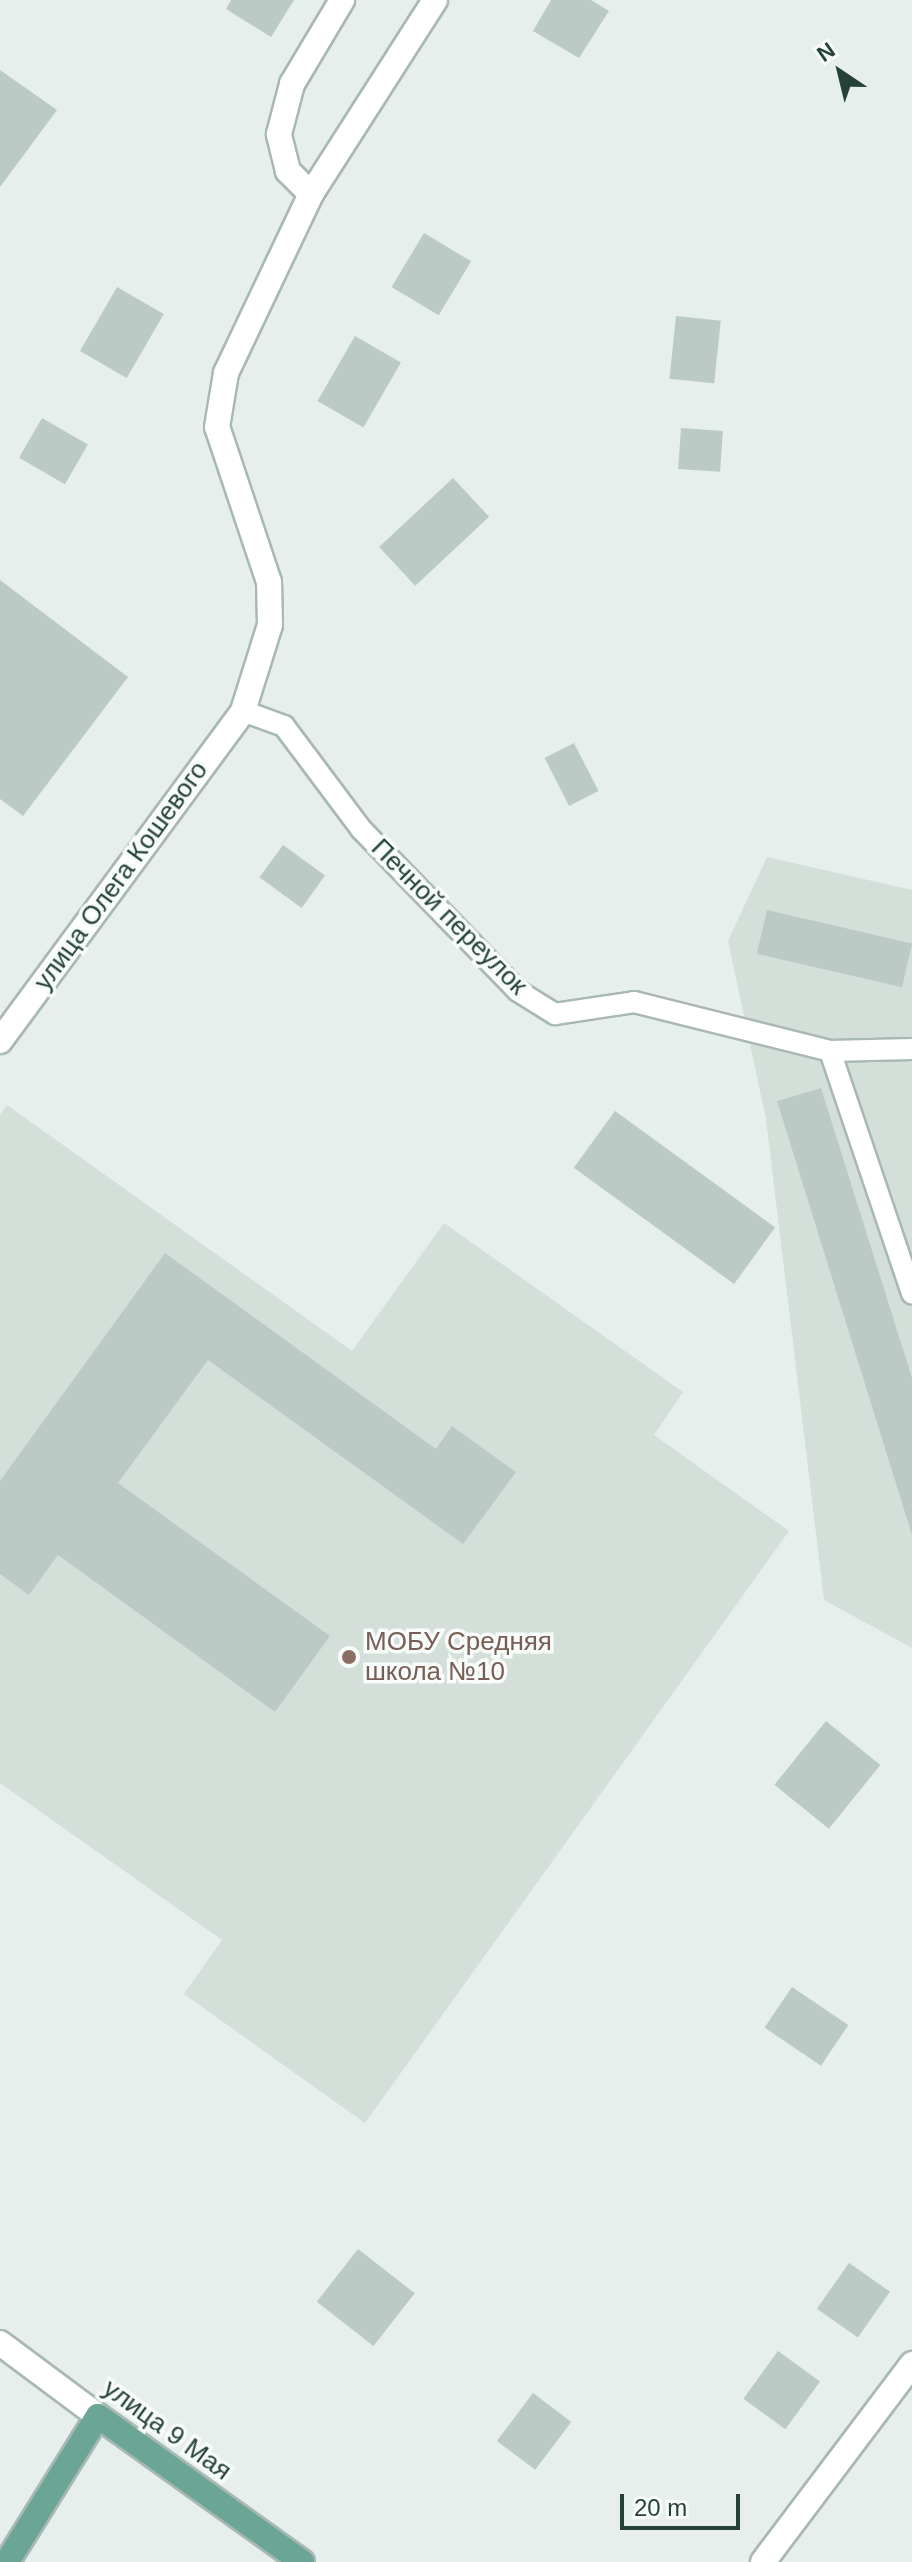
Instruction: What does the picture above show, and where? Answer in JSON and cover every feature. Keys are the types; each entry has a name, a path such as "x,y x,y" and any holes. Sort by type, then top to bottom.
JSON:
{"main road":[{"path":"7,2562 98,2416"},
{"name":"улица 9 Мая","path":"98,2416 302,2562"}],"street":[{"path":"311,194 288,171 279,134 292,84 342,0"},
{"name":"улица Олега Кошевого","path":"0,1041 243,711 270,625 269,582 217,427 226,373 311,194 435,0"},
{"name":"улица 9 Мая","path":"0,2343 98,2416"},
{"path":"763,2562 912,2364"}],"lane":[{"name":"Печной переулок","path":"243,711 284,726 361,829 518,991 555,1014 634,1002 830,1051 912,1049"},
{"path":"830,1051 912,1293"}],"shaded area":[{"path":"767,857 912,890 912,1648 824,1600 766,1119 728,941"},
{"name":"МОБУ Средняя школа №10","path":"7,1105 352,1351 444,1223 683,1392 654,1435 789,1531 365,2123 184,1994 222,1940 0,1783 0,1115"}],"building":[{"path":"231,0 294,0 271,37 226,9"},
{"path":"551,0 591,0 609,11 579,58 533,31"},
{"path":"0,70 57,110 0,187"},
{"path":"424,233 471,261 439,315 392,287"},
{"path":"117,287 164,314 127,378 80,351"},
{"path":"676,316 721,321 714,383 669,379"},
{"path":"355,336 401,362 363,427 318,401"},
{"path":"42,418 88,444 65,484 19,458"},
{"path":"681,428 723,431 720,472 678,469"},
{"path":"453,478 489,517 415,586 379,547"},
{"path":"0,580 128,677 23,816 0,799"},
{"path":"574,743 599,791 569,806 545,758"},
{"path":"283,845 325,876 302,908 259,877"},
{"path":"767,910 912,943 902,987 757,954"},
{"path":"821,1088 912,1378 912,1535 777,1101"},
{"path":"615,1111 775,1227 734,1284 574,1168"},
{"path":"165,1253 436,1449 452,1426 516,1472 463,1544 208,1360 118,1483 330,1636 275,1712 58,1555 29,1595 0,1574 0,1481"},
{"path":"826,1721 880,1765 829,1829 774,1785"},
{"path":"792,1987 848,2025 821,2066 765,2028"},
{"path":"358,2249 415,2293 373,2346 317,2302"},
{"path":"849,2263 890,2292 858,2338 817,2309"},
{"path":"778,2351 820,2382 785,2429 743,2399"},
{"path":"533,2393 571,2422 535,2470 497,2441"}],"place":[{"name":"МОБУ Средняя школа №10","path":"349,1657"}]}
